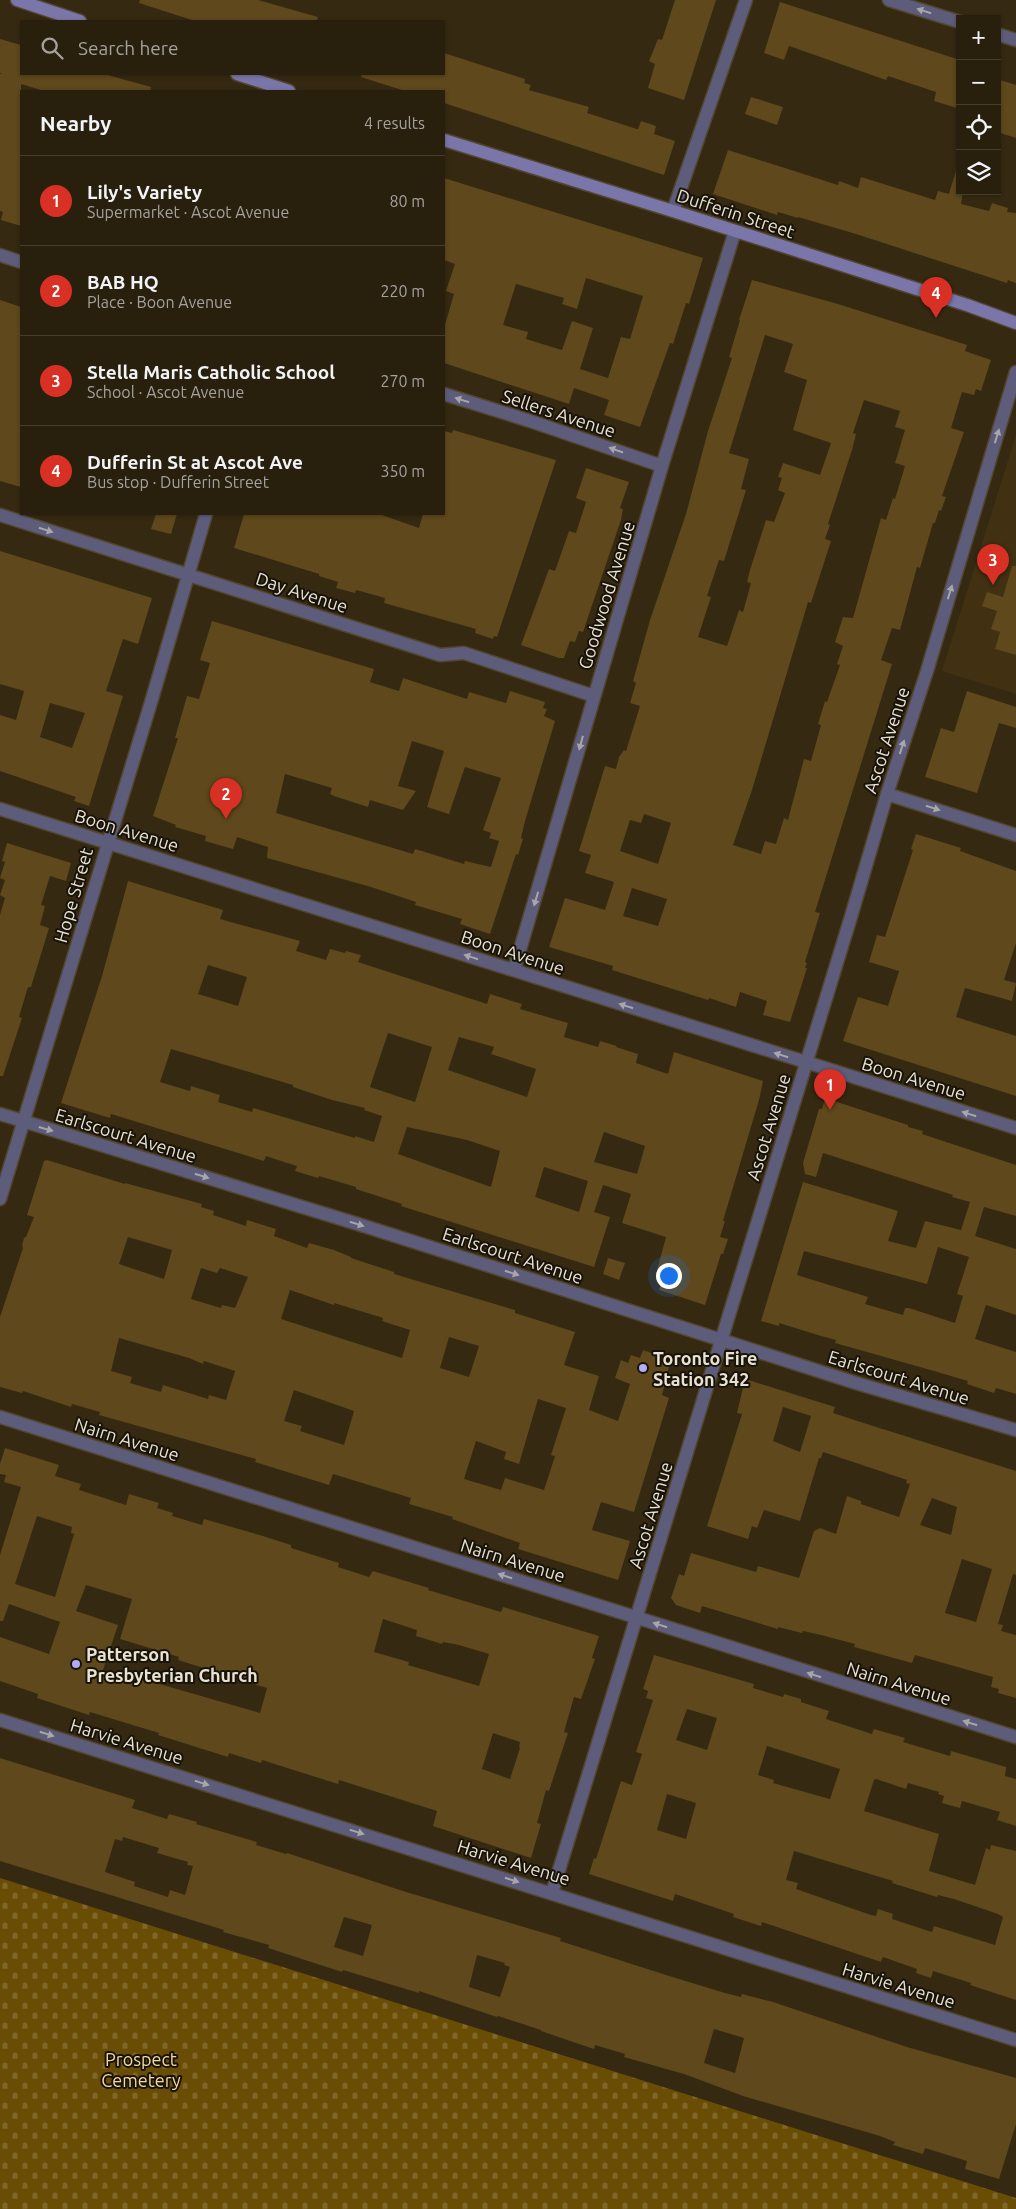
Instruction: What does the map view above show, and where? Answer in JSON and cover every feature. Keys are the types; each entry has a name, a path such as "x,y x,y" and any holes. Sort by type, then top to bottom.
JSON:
{"main road":[{"path":"17,0 77,20"},
{"path":"240,75 286,90"},
{"name":"Dufferin Street","path":"445,140 967,304 1016,323"}],"street":[{"path":"674,211 746,0"},
{"path":"889,0 956,21"},
{"path":"1001,35 1016,40"},
{"name":"Goodwood Avenue","path":"514,970 562,812 662,466 735,231"},
{"path":"0,255 20,262"},
{"name":"Ascot Avenue","path":"552,1893 886,794 927,670 1016,372"},
{"name":"Sellers Avenue","path":"445,394 662,466"},
{"name":"Day Avenue","path":"0,515 440,655 464,653 594,696"},
{"name":"Hope Street","path":"0,1199 206,515"},
{"path":"886,794 1016,835"},
{"name":"Boon Avenue","path":"0,809 1016,1128"},
{"name":"Earlscourt Avenue","path":"0,1114 361,1225 856,1383 1016,1430"},
{"name":"Nairn Avenue","path":"0,1417 637,1617 769,1661 1016,1737"},
{"name":"Harvie Avenue","path":"0,1720 1016,2040"}],"shaded area":[{"path":"1016,435 1016,694 942,671"}],"green space":[{"name":"Prospect Cemetery","path":"0,1878 1016,2198 1016,2209 0,2209"}],"building":[{"path":"140,0 258,0 318,17 317,20 192,20 139,3"},
{"path":"675,0 716,0 684,100 648,88 655,64 649,61 658,39 662,40"},
{"path":"780,2 956,59 956,108 934,101 936,92 888,76 886,80 789,46 784,60 764,53"},
{"path":"0,39 20,45 20,75 108,75 151,87 150,90 41,90 21,84 20,226 1,220 3,212 0,211 0,74 2,73 0,73"},
{"path":"445,53 525,79 524,83 531,85 529,90 589,107 587,113 637,129 641,121 656,126 654,134 675,141 664,175 445,103 445,90 402,90 361,77 362,75 445,75"},
{"path":"1001,80 1016,85 1016,138 1001,133"},
{"path":"751,97 783,107 777,125 745,114"},
{"path":"728,150 838,185 839,181 858,188 861,177 935,200 938,191 949,194 956,170 956,195 962,195 961,204 989,211 992,203 1008,208 1007,212 1016,213 1016,283 1008,280 1007,283 856,234 778,212 777,215 713,194"},
{"path":"445,178 703,258 689,304 686,303 673,344 670,343 640,427 604,415 609,400 574,388 569,404 445,363 445,325 454,294 446,291 455,264 445,260","holes":["586,278 643,296 630,339 621,337 608,378 580,369 593,328 572,321 562,350 526,339 528,332 503,325 516,284 564,298 562,304 577,309"]},
{"path":"752,280 838,304 967,345 965,351 991,360 981,391 976,389 974,395 962,392 951,428 964,432 942,496 946,497 935,523 933,523 920,568 917,567 900,630 892,628 881,660 892,664 815,912 820,913 805,962 807,963 805,968 807,968 790,1022 763,1015 767,1001 740,992 736,1007 612,970 613,966 549,947 565,898 605,910 614,882 585,873 591,855 579,851 605,766 616,769 619,757 624,750 626,751 640,706 630,703 636,683 633,681 650,620 686,514 708,431 732,358 729,357","holes":["765,335 793,344 784,372 807,380 793,430 831,443 820,475 783,463 778,477 782,478 778,490 785,493 774,522 766,520 750,570 747,582 751,583 743,612 739,610 727,646 698,637 711,597 707,596 719,560 724,561 746,490 741,489 749,459 729,453","864,400 900,411 895,427 905,430 895,463 905,466 895,499 893,498 886,520 881,518 853,618 843,617 835,642 843,646 837,664 840,665 818,724 821,725 811,761 804,759 788,820 784,818 776,844 765,841 761,854 733,845 752,790 808,602 811,603 831,541 825,539 830,525 828,524 852,450 856,434 853,433","644,814 671,823 658,864 620,851 630,820 641,823","632,888 667,899 658,926 623,916"]},
{"path":"0,300 20,307 20,487 0,481"},
{"path":"453,430 556,460 497,637 494,636 493,639 475,633 476,629 384,603 385,598 356,590 355,593 336,588 338,582 319,576 319,574 234,548 244,515 382,515 419,528 423,515 445,515 445,431 452,433"},
{"path":"586,468 629,482 620,508 623,509 621,520 583,632 579,631 575,642 570,641 564,658 559,658 521,645 549,569 555,571 569,531 576,533 586,502 576,498"},
{"path":"156,515 177,515 171,534 151,529"},
{"path":"0,551 152,598 138,644 123,639 106,691 123,696 89,806 74,801 76,797 0,771 0,715 16,720 24,691 0,684","holes":["50,703 85,713 72,748 40,737"]},
{"path":"1012,566 1016,566 1016,655 995,649 1000,632 991,629 997,611 982,606 987,592 1003,597"},
{"path":"212,621 374,669 370,682 399,691 403,678 467,699 469,692 506,703 510,691 545,702 543,708 547,709 544,716 555,721 525,821 521,838 523,839 518,855 516,854 490,934 460,924 462,919 415,905 416,902 371,887 267,858 268,847 237,837 233,849 205,841 206,836 175,827 176,825 153,816 178,738 175,738 187,696 199,699 210,663 200,660","holes":["412,741 444,751 427,807 449,814 465,767 501,778 483,830 491,833 489,838 499,841 491,867 465,861 464,864 415,849 413,854 276,813 285,774 332,788 330,794 368,807 370,800 403,810 416,791 398,786"]},
{"path":"967,691 1016,707 1016,728 999,723 977,793 925,777 941,728 954,732"},
{"path":"916,834 961,848 960,851 1016,871 1016,943 1004,980 1016,983 1012,1001 965,988 956,1017 1016,1036 1016,1096 843,1041 858,997 888,1006 899,971 869,962 877,935 885,937 913,850 911,849"},
{"path":"7,843 71,863 66,881 50,876 41,905 45,906 40,925 49,928 31,987 28,987 19,1017 22,1018 3,1076 0,1076 0,915 5,898 0,895 5,880 0,878 5,862 2,861"},
{"path":"128,881 223,910 220,919 300,941 296,951 326,960 330,949 345,953 346,951 361,955 358,962 487,1004 490,994 522,1004 520,1009 568,1023 564,1037 598,1047 600,1041 617,1046 638,1054 636,1063 668,1074 674,1052 763,1081 723,1221 725,1221 720,1237 728,1239 723,1254 721,1254 705,1305 659,1290 665,1272 657,1270 666,1237 622,1223 631,1194 603,1185 594,1212 610,1217 594,1267 401,1206 402,1204 356,1189 356,1187 295,1171 297,1166 266,1156 264,1161 111,1114 110,1118 61,1103 102,976","holes":["208,965 247,977 238,1006 198,994","388,1033 432,1047 415,1102 370,1087","459,1037 494,1047 491,1054 536,1069 527,1097 448,1070","171,1049 293,1085 293,1087 332,1100 365,1108 364,1110 382,1116 374,1142 253,1108 252,1112 218,1102 220,1095 191,1086 190,1091 160,1082","407,1127 467,1140 500,1151 491,1187 398,1154","604,1132 645,1146 637,1174 594,1162","544,1167 588,1181 579,1212 535,1197"]},
{"path":"825,1098 908,1125 908,1127 923,1131 922,1134 1016,1165 1016,1216 984,1207 975,1236 1016,1249 1016,1315 986,1305 975,1339 1016,1352 1016,1394 996,1388 994,1393 967,1384 968,1381 835,1343 836,1340 779,1323 779,1326 761,1321 803,1182 898,1211 888,1241 916,1248 925,1221 961,1230 970,1202 823,1153 816,1177 805,1174 803,1163 819,1109 822,1109","holes":["938,1247 969,1257 957,1294 963,1296 955,1323 909,1308 905,1308 903,1315 865,1304 868,1297 797,1275 804,1251 927,1284"]},
{"path":"47,1160 125,1184 202,1204 201,1207 214,1211 213,1215 246,1226 247,1220 276,1229 274,1236 307,1248 309,1243 334,1250 351,1258 394,1272 394,1274 515,1310 515,1313 575,1332 564,1365 599,1376 589,1410 618,1421 630,1384 615,1378 621,1360 628,1363 631,1355 640,1358 643,1350 671,1360 662,1395 669,1398 634,1512 601,1502 592,1530 630,1541 618,1580 518,1549 520,1543 452,1519 453,1517 409,1504 411,1498 333,1474 329,1485 255,1462 256,1459 99,1415 100,1412 72,1404 71,1407 23,1391 22,1393 0,1387 0,1317 23,1248 24,1238 34,1217 27,1215 44,1161","holes":["128,1237 172,1250 164,1279 119,1264","201,1268 217,1273 220,1268 248,1277 235,1308 222,1305 221,1308 191,1299","290,1290 334,1305 334,1303 383,1318 382,1321 410,1330 402,1358 281,1319","449,1337 479,1346 469,1377 440,1368","119,1338 189,1358 203,1364 204,1361 235,1371 226,1400 209,1395 208,1399 163,1385 161,1392 130,1383 132,1377 111,1371","294,1390 354,1411 344,1445 300,1431 302,1426 284,1421","538,1399 566,1408 551,1455 555,1456 544,1490 505,1478 501,1490 464,1479 476,1441 506,1452 504,1459 519,1464"]},
{"path":"608,1258 625,1263 619,1280 603,1274"},
{"path":"745,1379 835,1407 833,1413 1016,1471 1016,1575 1013,1574 998,1624 1003,1625 1001,1631 1016,1635 1016,1698 998,1693 999,1689 991,1687 993,1677 915,1655 912,1663 854,1647 855,1644 821,1635 803,1631 802,1633 778,1627 778,1629 702,1606 700,1613 676,1605 671,1598 679,1574 684,1576 691,1553 756,1572 758,1566 799,1578 814,1531 820,1528 836,1534 847,1496 861,1501 861,1504 899,1517 910,1484 906,1483 907,1480 823,1452 821,1458 819,1458 800,1521 764,1510 757,1528 752,1526 748,1539 707,1526 742,1414 737,1413","holes":["783,1407 811,1416 800,1452 773,1441","932,1498 957,1507 951,1535 920,1525","962,1559 992,1569 976,1622 945,1613"]},
{"path":"5,1448 59,1465 55,1476 81,1484 79,1490 126,1505 129,1494 159,1503 157,1508 173,1513 172,1516 202,1525 204,1519 263,1536 291,1545 291,1548 339,1563 338,1567 369,1577 373,1571 501,1612 503,1607 599,1636 592,1658 595,1659 581,1699 574,1697 564,1732 568,1733 549,1791 546,1790 537,1823 541,1824 531,1858 433,1826 437,1811 339,1780 338,1784 262,1760 261,1763 229,1753 228,1757 158,1735 159,1733 90,1712 89,1715 37,1698 38,1694 0,1681 0,1637 49,1654 60,1622 9,1604 3,1621 0,1621 0,1555 21,1487 4,1482 6,1475 0,1474 0,1464","holes":["37,1516 72,1527 71,1533 74,1534 55,1597 15,1584","86,1585 132,1599 120,1639 179,1657 178,1660 267,1688 260,1713 142,1679 141,1682 103,1670 118,1625 76,1611","383,1619 417,1630 416,1636 442,1644 443,1642 459,1645 489,1654 479,1686 408,1665 409,1662 374,1652","493,1733 520,1742 520,1748 510,1779 482,1769"]},
{"path":"654,1655 754,1684 753,1688 783,1697 784,1694 801,1699 801,1702 829,1711 826,1719 872,1734 874,1729 905,1738 903,1742 950,1756 951,1751 1006,1767 1005,1776 1016,1779 1016,1826 997,1820 1000,1812 962,1801 960,1808 942,1803 944,1796 938,1794 939,1792 908,1783 906,1789 876,1779 874,1780 864,1811 939,1834 929,1871 975,1885 986,1848 990,1850 991,1845 1016,1851 1016,2000 933,1971 931,1978 916,1973 917,1969 883,1957 881,1962 762,1922 761,1926 733,1917 734,1914 675,1894 673,1901 589,1874 594,1858 596,1859 621,1781 632,1785 642,1754 636,1752 653,1700 646,1698 648,1691 643,1689","holes":["687,1709 717,1718 707,1750 676,1740","767,1746 840,1769 830,1799 773,1783 774,1780 758,1775","667,1794 696,1803 686,1839 657,1830","794,1851 893,1881 892,1883 937,1897 938,1895 954,1899 1003,1917 995,1945 934,1926 932,1932 892,1919 893,1914 878,1909 876,1916 871,1915 796,1889 798,1883 786,1880"]},
{"path":"0,1758 135,1800 132,1808 167,1819 169,1814 197,1822 196,1824 257,1842 256,1845 561,1938 560,1941 666,1975 725,1993 741,1997 742,1994 773,2002 907,2047 1016,2078 1016,2124 999,2179 965,2169 967,2161 925,2148 923,2154 893,2145 895,2142 880,2136 743,2096 684,2074 624,2057 625,2054 595,2045 594,2049 419,1991 419,1993 343,1970 342,1972 268,1948 269,1945 223,1932 224,1930 0,1861","holes":["123,1837 159,1848 157,1853 188,1862 187,1865 193,1866 185,1895 170,1890 168,1897 134,1886 135,1882 105,1872 115,1839 122,1841","344,1917 372,1925 363,1956 334,1947","477,1955 505,1963 504,1965 510,1967 500,1997 469,1987","714,2029 744,2038 735,2073 704,2063"]}],"place":[{"name":"Dufferin St at Ascot Ave","path":"936,318"},
{"name":"Stella Maris Catholic School","path":"993,585"},
{"name":"BAB HQ","path":"226,819"},
{"name":"Lily's Variety","path":"830,1110"},
{"name":"Toronto Fire Station 342","path":"643,1368"},
{"name":"Patterson Presbyterian Church","path":"76,1664"}]}
